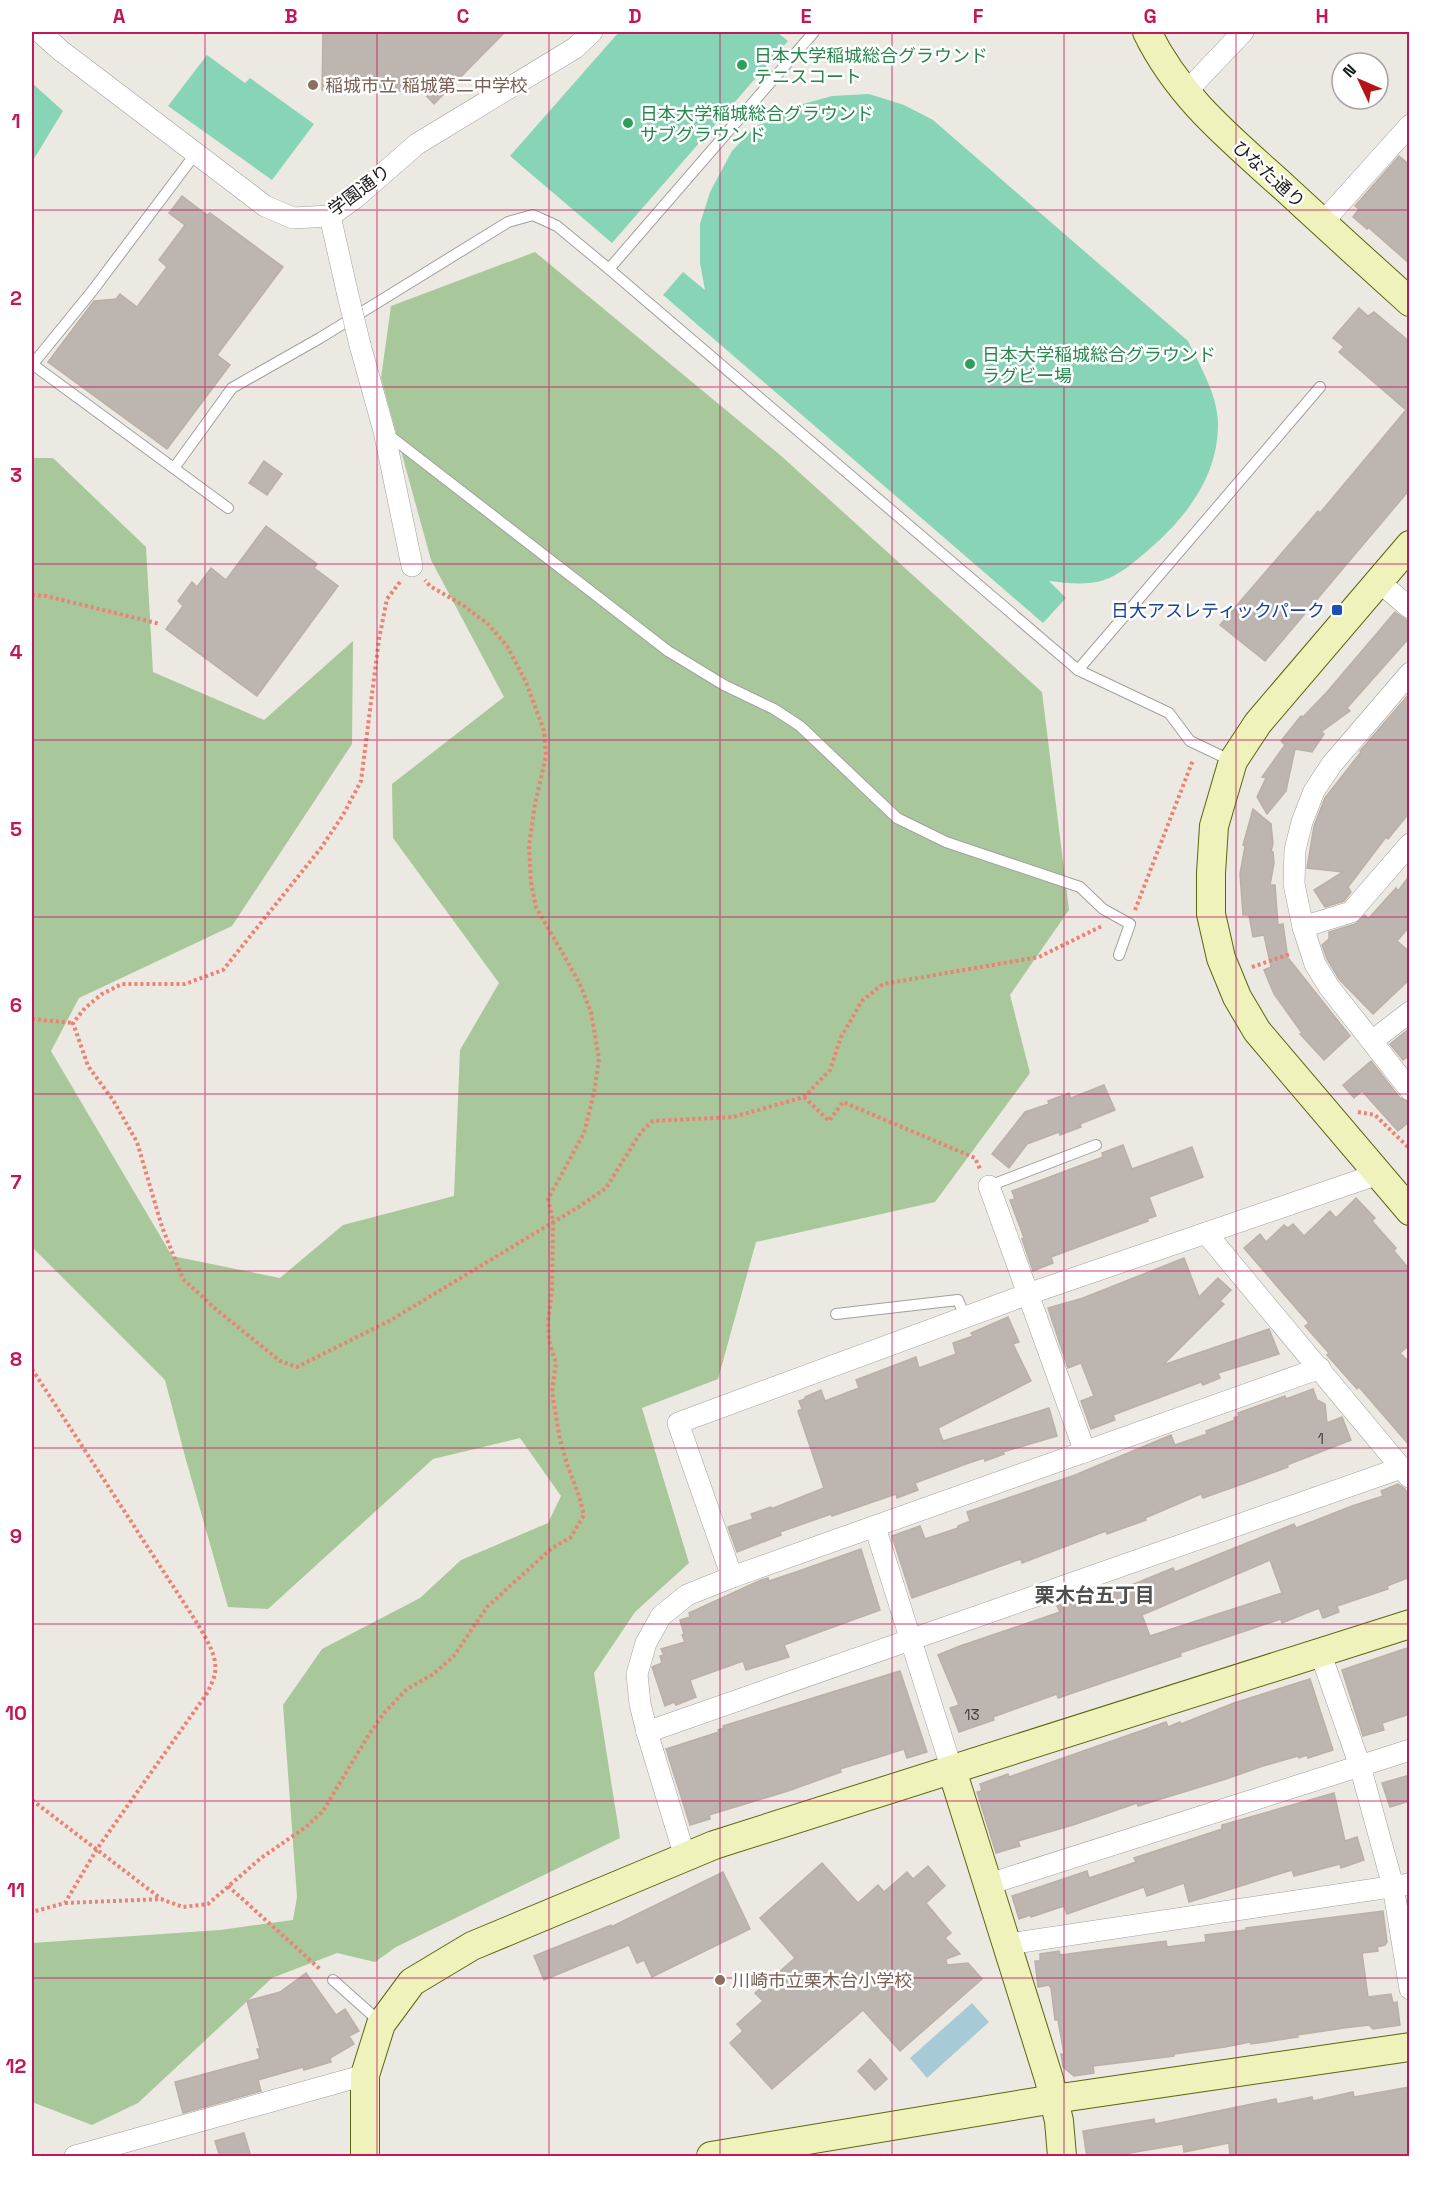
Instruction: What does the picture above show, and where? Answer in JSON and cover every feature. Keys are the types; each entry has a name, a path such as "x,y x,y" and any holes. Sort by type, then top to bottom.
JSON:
{"street":[{"name":"学園通り","path":"40,32 60,50 265,206 293,218 330,216 355,198 417,144 575,48 592,32"},
{"name":"ひなた通り","path":"1147,32 1166,67 1185,93 1220,129 1410,302"},
{"path":"1185,93 1243,32"},
{"path":"1323,222 1406,135"},
{"path":"330,216 346,291 384,431 412,566"},
{"path":"1410,545 1258,723 1233,761 1214,826 1211,873 1211,914 1221,958 1237,997 1257,1031 1410,1211"},
{"path":"1378,581 1410,608"},
{"path":"1410,673 1332,764 1314,792 1302,822 1295,850 1294,884 1303,927 1315,964 1329,987 1410,1090"},
{"path":"1303,927 1352,912 1410,844"},
{"path":"1372,1041 1410,1012"},
{"path":"732,1577 678,1423 1028,1294 1378,1174"},
{"path":"989,1186 1085,1452"},
{"path":"647,1732 911,1638 1405,1473 1206,1233"},
{"path":"685,1857 647,1732 640,1704 637,1674 646,1643 662,1616 687,1595 1320,1368"},
{"path":"875,1527 1008,1944 1054,2099 1062,2157"},
{"path":"365,2157 365,2075 381,2024 412,1982 462,1952 714,1845 1410,1624"},
{"path":"1320,1652 1401,1885 1410,1989"},
{"path":"989,1884 1410,1750"},
{"path":"1008,1944 1401,1885"},
{"path":"711,2157 1054,2099 1410,2047"},
{"path":"75,2157 365,2075"}],"lane":[{"path":"609,269 814,32"},
{"path":"196,153 93,290 32,364 228,508"},
{"path":"174,468 232,388 320,339 508,222 533,215 557,226 609,269 1078,670 1169,713 1190,741 1233,761"},
{"path":"1078,670 1320,387"},
{"path":"384,431 668,651 724,685 800,726 897,818 946,842 1080,887 1103,909 1130,924 1119,955"},
{"path":"989,1186 1096,1145"},
{"path":"836,1314 958,1300 965,1317"},
{"path":"333,1980 381,2024"}],"path":[{"path":"32,1800 160,1899 183,1907 208,1904 261,1858 306,1827 323,1811 384,1713 407,1689 432,1675 454,1656 487,1607 552,1548 570,1538 584,1515 560,1440 552,1392 556,1363 549,1341 548,1321 552,1290 553,1221 548,1199 584,1133 594,1093 599,1059 591,1012 579,982 536,907 531,883 529,846 535,804 546,756 543,731 526,682 507,646 488,624 461,604 430,586 412,566 387,599 379,639 361,782 321,848 223,970 185,984 122,984 102,994 85,1008 73,1023"},
{"path":"32,596 46,596 160,624"},
{"path":"1130,924 1193,759"},
{"path":"73,1023 88,1066 113,1100 137,1142 162,1227 183,1279 218,1311 280,1361 297,1367 391,1320 580,1206 606,1188 641,1132 653,1121 668,1118 733,1117 804,1097 830,1070 841,1037 862,1000 883,984 1039,957 1119,917"},
{"path":"1248,969 1310,947"},
{"path":"32,1018 73,1023"},
{"path":"804,1097 829,1121 843,1102 975,1158 989,1186"},
{"path":"1352,1111 1375,1115 1410,1149"},
{"path":"32,1369 208,1641 215,1673 208,1692 97,1849 65,1903"},
{"path":"228,1886 333,1980"},
{"path":"32,1912 65,1903 160,1899"}],"green space":[{"name":"日本大学稲城総合グラウンド サブグラウンド","path":"619,32 777,32 788,41 612,243 510,156"},
{"path":"207,55 245,83 250,78 314,124 272,180 168,106"},
{"path":"32,83 63,111 32,162"},
{"name":"日本大学稲城総合グラウンド ラグビー場","path":"869,94 904,105 933,120 1188,341 1215,401 1218,422 1213,461 1206,479 1186,511 1160,540 1115,575 1090,583 1049,581 1066,598 1043,623 663,295 683,272 705,290 700,263 700,224 710,192 732,151 755,127 792,107 832,96"},
{"path":"535,252 779,454 1042,692 1069,910 1010,995 1030,1073 935,1202 756,1242 718,1379 642,1408 689,1563 635,1612 594,1673 620,1838 396,1947 375,1962 337,1953 272,1978 138,2103 92,2125 32,2102 32,1943 220,1930 293,1920 297,1897 283,1705 322,1649 420,1598 461,1560 548,1523 561,1496 520,1438 433,1459 268,1609 228,1607 165,1380 32,1247 32,458 53,458 146,547 153,672 264,720 353,641 352,744 232,926 79,998 51,1051 172,1256 280,1278 343,1225 454,1196 460,1050 499,983 393,838 392,784 504,697 431,560 381,378 391,306"}],"water":[{"path":"972,2003 989,2022 927,2078 910,2058"}],"building":[{"path":"323,32 505,32 434,104 422,91 322,90"},
{"path":"1399,156 1410,165 1410,264 1368,227 1367,229 1353,217 1359,209 1355,206"},
{"path":"182,196 207,215 210,213 283,267 217,355 230,365 167,449 48,362 94,301 116,299 120,294 137,307 167,267 159,260 185,225 169,213"},
{"path":"1359,308 1368,316 1374,312 1410,342 1410,489 1265,661 1220,625 1318,511 1320,513 1406,410 1339,352 1344,347 1333,338"},
{"path":"264,461 282,474 267,495 249,483"},
{"path":"266,526 317,564 314,568 338,586 257,696 166,629 183,606 178,601 192,582 197,587 211,568 226,580"},
{"path":"1395,612 1410,623 1410,637 1347,708 1350,711 1321,732 1324,734 1312,752 1295,749 1286,791 1267,814 1257,797 1266,778 1262,777 1285,745 1281,741 1301,716 1303,717 1327,692"},
{"path":"1410,693 1410,812 1388,839 1386,837 1348,887 1351,892 1344,901 1325,907 1314,890 1343,872 1307,868 1314,826 1325,798 1360,751"},
{"path":"1253,809 1271,824 1273,844 1271,851 1274,863 1270,885 1275,885 1278,925 1283,924 1287,952 1285,954 1350,1036 1324,1060 1300,1034 1302,1033 1274,994 1264,970 1271,967 1264,935 1253,937 1249,915 1243,915 1240,874 1245,846 1243,845"},
{"path":"1410,875 1410,926 1397,941 1410,952 1410,979 1373,1014 1339,979 1322,945 1329,939 1329,932 1355,924 1365,915 1368,919 1396,888 1398,891"},
{"path":"1410,1028 1410,1055 1403,1060 1390,1044"},
{"path":"1371,1061 1400,1098 1410,1102 1410,1121 1398,1131 1362,1091 1354,1098 1343,1085"},
{"path":"1104,1085 1115,1110 1080,1124 1081,1127 1060,1135 1059,1132 1027,1144 1009,1168 992,1154 1025,1112 1049,1104 1048,1101 1069,1093 1071,1098"},
{"path":"1123,1145 1132,1169 1192,1147 1203,1177 1149,1197 1156,1216 1147,1219 1148,1221 1051,1257 1053,1263 1033,1271 1010,1200 1015,1199 1012,1191 1103,1157 1102,1153"},
{"path":"1356,1198 1375,1218 1372,1221 1396,1248 1394,1251 1410,1270 1410,1345 1400,1353 1410,1363 1410,1446 1359,1387 1357,1389 1327,1355 1329,1353 1305,1326 1309,1323 1244,1248 1260,1234 1266,1242 1284,1225 1288,1228 1293,1224 1304,1236 1330,1211 1336,1218"},
{"path":"1184,1258 1199,1297 1218,1278 1231,1290 1220,1301 1224,1304 1163,1365 1269,1329 1279,1354 1218,1373 1220,1378 1203,1385 1201,1382 1113,1415 1115,1420 1091,1429 1081,1401 1094,1396 1081,1363 1068,1368 1048,1308 1083,1298"},
{"path":"1008,1317 1019,1342 1013,1344 1031,1381 938,1428 943,1441 1049,1408 1057,1436 1003,1452 1004,1454 985,1461 984,1458 966,1464 915,1483 918,1490 897,1498 896,1494 832,1516 831,1514 780,1532 781,1535 737,1552 728,1527 753,1519 751,1514 771,1507 771,1509 824,1488 798,1411 802,1409 799,1401 821,1390 825,1401 859,1388 856,1380 916,1357 919,1368 956,1354 953,1343 973,1336 971,1333"},
{"path":"1313,1389 1317,1400 1325,1404 1327,1423 1342,1417 1351,1440 1245,1483 1203,1498 1201,1494 1145,1518 1146,1520 1107,1534 1106,1531 1022,1563 1021,1559 912,1598 892,1536 920,1526 925,1539 958,1528 970,1521 967,1512 1075,1475 1171,1435 1175,1445 1207,1434 1206,1431 1235,1420 1234,1418 1239,1416 1238,1413 1285,1396 1286,1399"},
{"path":"1398,1484 1405,1489 1410,1501 1410,1577 1387,1586 1388,1589 1337,1606 1339,1612 1323,1618 1319,1608 1282,1623 1281,1619 1058,1698 1057,1694 959,1732 950,1708 959,1705 938,1655 1060,1612 1057,1606 1080,1597 1083,1605 1173,1568 1175,1572 1294,1524 1296,1528 1383,1496 1381,1491","holes":["1270,1560 1282,1593 1150,1636 1142,1615"]},
{"path":"861,1549 880,1610 784,1645 789,1657 746,1670 743,1661 690,1680 696,1697 676,1705 674,1702 665,1706 652,1667 662,1663 660,1656 664,1655 661,1649 685,1642 680,1620 690,1617 689,1613 761,1580 768,1578 769,1581"},
{"path":"1410,1647 1410,1714 1382,1723 1384,1730 1363,1736 1342,1670"},
{"path":"900,1671 927,1752 907,1758 904,1749 840,1769 841,1772 788,1791 709,1815 710,1819 690,1825 666,1749 719,1732 718,1730 724,1728 723,1726"},
{"path":"1310,1679 1333,1750 1308,1758 1307,1755 1299,1758 1298,1756 1138,1806 1137,1803 1018,1841 1020,1846 996,1853 977,1792 982,1791 980,1784 1008,1774 1009,1777 1166,1722 1168,1727 1180,1722 1181,1724 1234,1703"},
{"path":"1410,1775 1410,1801 1390,1807 1382,1783"},
{"path":"1334,1793 1345,1841 1357,1837 1364,1860 1341,1868 1340,1864 1294,1876 1292,1870 1189,1902 1184,1883 1147,1896 1144,1887 1067,1914 1064,1906 1019,1919 1012,1896 1087,1871 1089,1878 1136,1862 1134,1858 1222,1829 1222,1825"},
{"path":"822,1863 858,1903 878,1885 884,1892 907,1872 913,1879 928,1866 945,1886 926,1903 951,1933 945,1938 960,1954 946,1959 947,1965 968,1963 982,1979 900,2051 863,2010 772,2089 730,2043 743,2031 737,2024 763,2001 755,1993 795,1958 760,1918"},
{"path":"723,1872 750,1929 652,1977 644,1960 637,1963 629,1945 544,1980 534,1956 611,1925 611,1927"},
{"path":"1383,1911 1387,1942 1377,1947 1378,1951 1362,1953 1368,1997 1391,1994 1393,2003 1397,2002 1400,2025 1373,2029 1369,2025 1344,2028 1297,2035 1298,2037 1174,2054 1174,2056 1093,2066 1094,2073 1074,2076 1063,2067 1061,2054 1064,2054 1058,2020 1055,2020 1051,1988 1049,1985 1038,1987 1035,1961 1040,1961 1040,1954 1059,1951 1060,1955 1166,1941 1167,1947 1206,1942 1205,1935 1246,1930 1246,1928"},
{"path":"306,1973 336,2015 345,2009 359,2031 349,2036 354,2044 330,2058 331,2062 304,2070 303,2067 258,2080 261,2091 183,2113 175,2082 260,2059 257,2049 260,2049 247,2001 280,1992"},
{"path":"870,2059 887,2079 875,2090 858,2071"},
{"path":"1410,2087 1410,2157 1230,2157 1229,2143 1184,2152 1183,2144 1118,2155 1119,2157 1087,2157 1083,2131 1154,2119 1155,2124 1276,2099 1277,2104 1312,2097 1313,2101 1353,2092 1354,2097"},
{"path":"244,2133 251,2157 220,2157 215,2141"}],"place":[{"name":"日本大学稲城総合グラウンド テニスコート","path":"742,65"},
{"name":"稲城市立 稲城第二中学校","path":"313,85"},
{"name":"日本大学稲城総合グラウンド サブグラウンド","path":"628,123"},
{"name":"日本大学稲城総合グラウンド ラグビー場","path":"970,364"},
{"name":"日大アスレティックパーク","path":"1337,610"},
{"name":"川崎市立栗木台小学校","path":"720,1980"}],"district":[{"name":"栗木台五丁目","path":"1095,1595"}]}
